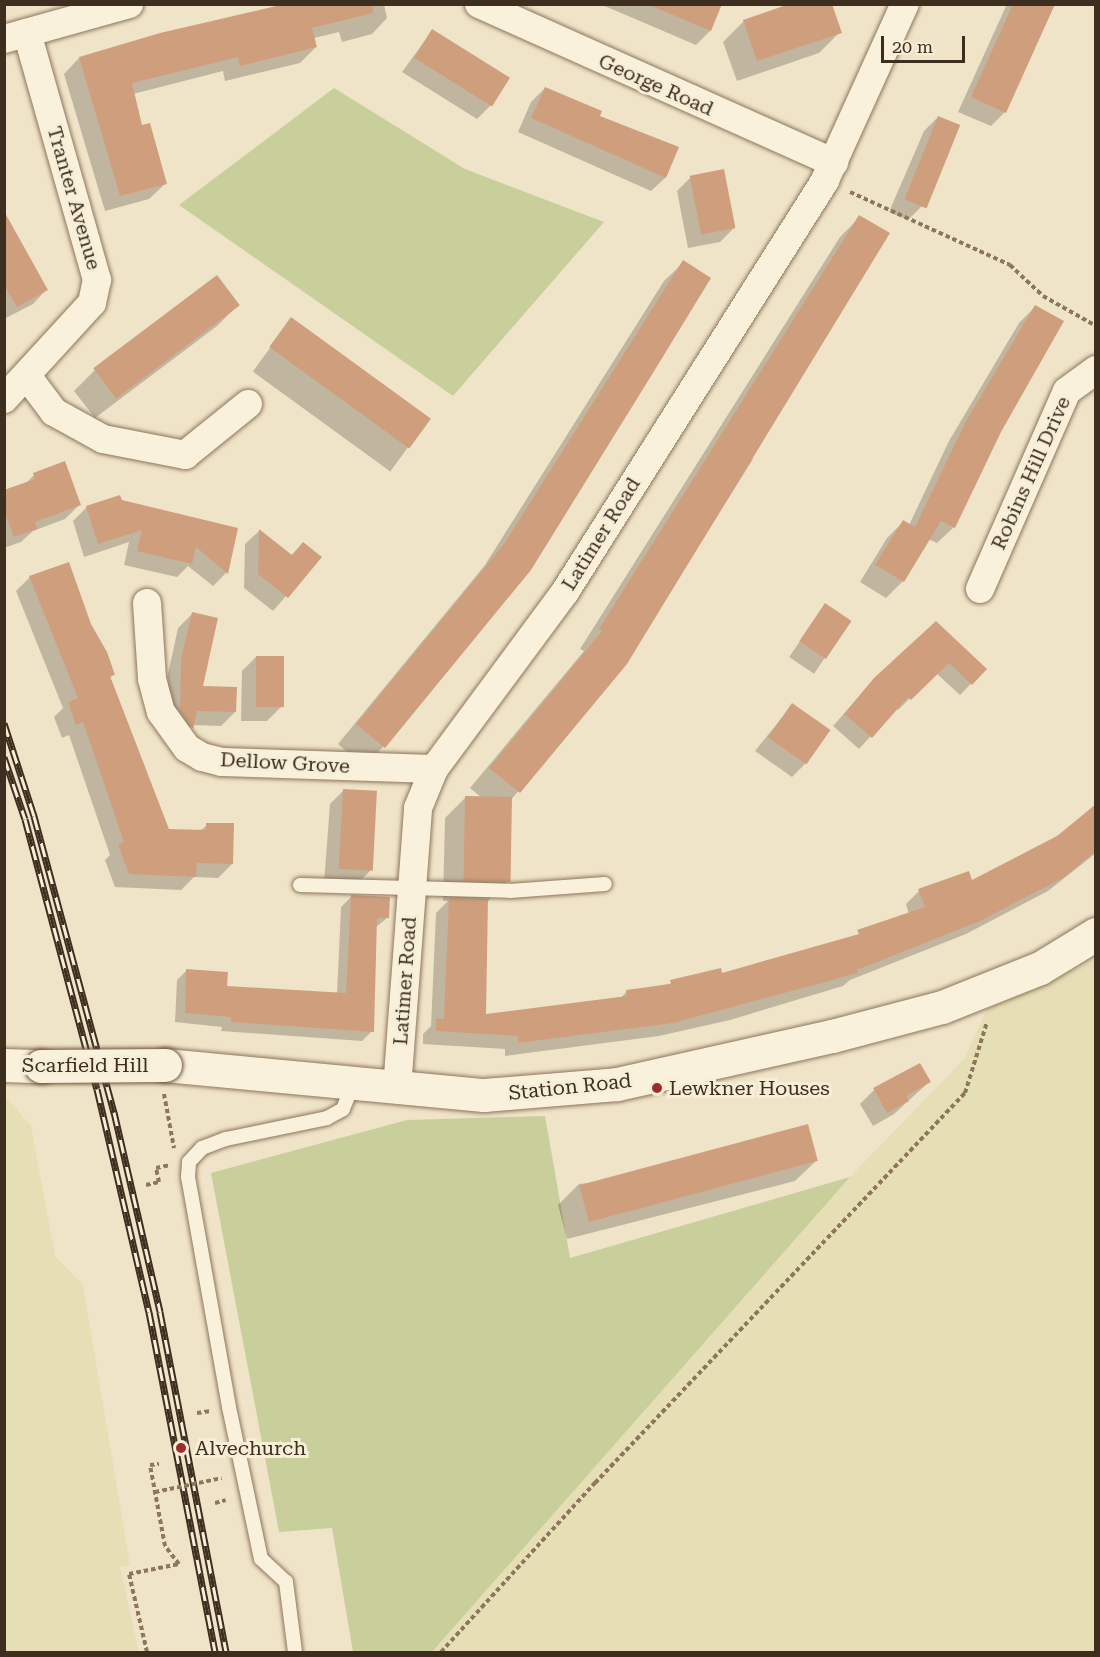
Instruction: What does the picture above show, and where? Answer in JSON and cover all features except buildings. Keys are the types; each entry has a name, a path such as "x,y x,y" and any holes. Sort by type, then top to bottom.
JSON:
{"street":[{"path":"16,36 129,4"},
{"name":"George Road","path":"479,4 829,172"},
{"name":"Latimer Road","path":"397,1089 418,808 434,769 565,592 829,172 905,4"},
{"name":"Tranter Avenue","path":"4,399 92,303 97,280 16,36"},
{"name":"Robins Hill Drive","path":"980,588 1067,391 1095,370"},
{"path":"27,376 54,412 103,439 185,455 248,404"},
{"name":"Dellow Grove","path":"147,603 152,679 161,712 187,748 222,762 434,769"},
{"name":"Station Road","path":"163,1074 353,1084 397,1089 531,1094 616,1084 874,1025 998,987 1040,968 1095,934"},
{"name":"Scarfield Hill","path":"4,1065 163,1074"}],"lane":[{"path":"300,885 510,891 605,884"},
{"path":"295,1653 286,1582 261,1559 227,1396 188,1177 189,1162 212,1143 327,1118 343,1109 353,1084"}],"path":[{"path":"829,172 1010,265 1043,296 1095,326"},
{"path":"441,1653 594,1483 965,1093 998,987"},
{"path":"163,1074 175,1154"},
{"path":"146,1185 159,1182 156,1168 172,1165"},
{"path":"147,1653 129,1574 180,1564 165,1546 150,1465 159,1464"},
{"path":"155,1492 222,1478"},
{"path":"215,1503 226,1500 226,1496"}],"shaded area":[{"path":"1095,960 1095,1652 432,1652 850,1177 964,1059 987,1009"},
{"path":"4,1095 31,1126 55,1256 83,1285 130,1565 120,1567 139,1652 5,1652"}],"green space":[{"path":"334,88 465,169 604,222 453,396 179,205"},
{"path":"545,1116 570,1258 850,1177 432,1652 353,1652 332,1528 279,1532 211,1173 407,1120"}],"railway":[{"path":"4,723 34,816 114,1112 160,1312 226,1652"},
{"path":"4,757 25,819 97,1089 149,1312 215,1652"}],"place":[{"name":"Lewkner Houses","path":"657,1088"},
{"name":"Alvechurch","path":"181,1448"}]}
